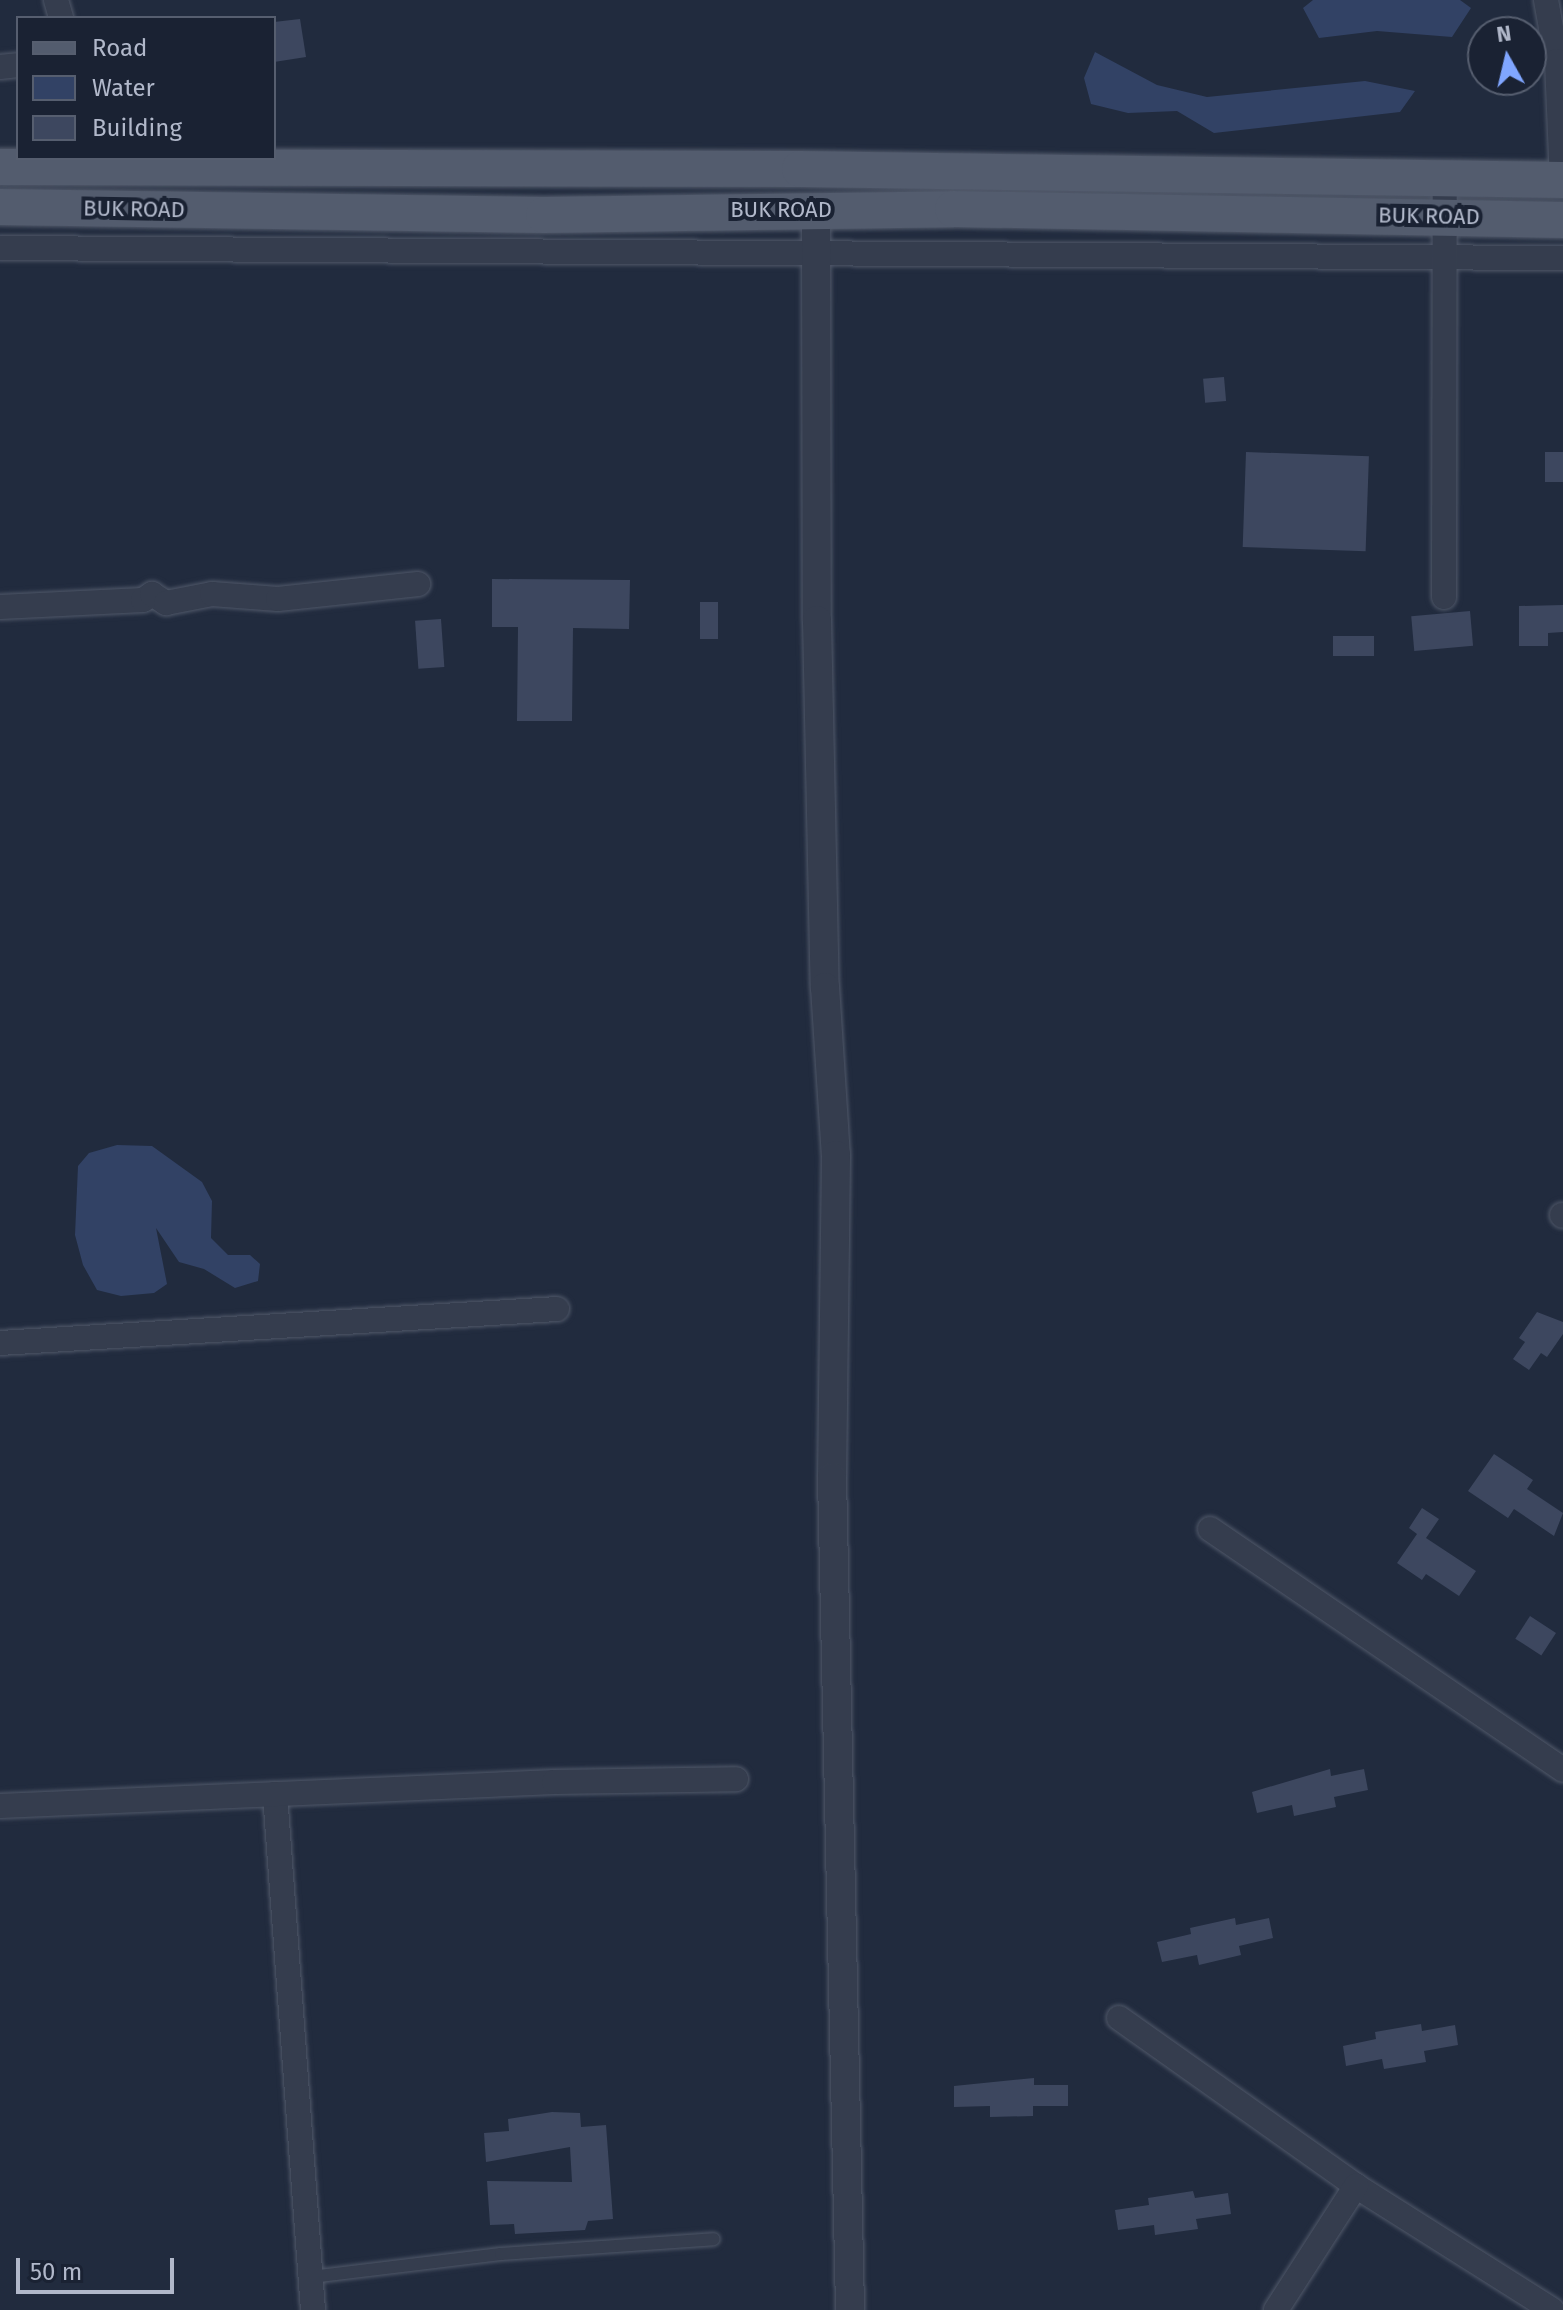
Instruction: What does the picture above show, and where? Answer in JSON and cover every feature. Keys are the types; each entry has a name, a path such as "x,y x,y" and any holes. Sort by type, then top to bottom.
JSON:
{"main road":[{"name":"BUK ROAD","path":"0,167 75,162 1562,180"},
{"name":"BUK ROAD","path":"0,207 544,215 810,209 1563,220"}],"street":[{"path":"1547,0 1557,61 1562,180"},
{"path":"1444,597 1445,179"},
{"path":"810,209 807,251 825,987 836,1155 832,1477 850,2310"},
{"path":"0,248 1563,258"},
{"path":"0,607 143,600 152,594 166,603 212,594 278,599 418,584"},
{"path":"0,1343 557,1309"},
{"path":"1210,1529 1563,1770"},
{"path":"0,1806 736,1779"},
{"path":"275,1794 313,2310"},
{"path":"1119,2018 1356,2186 1552,2310"},
{"path":"1276,2310 1356,2186"}],"lane":[{"path":"311,2277 501,2254 713,2239"}],"water":[{"path":"1313,0 1460,0 1471,8 1452,37 1377,31 1319,38 1303,8"},
{"path":"1095,52 1157,85 1207,97 1365,81 1415,91 1400,112 1214,133 1177,111 1128,113 1091,104 1084,78"},
{"path":"117,1145 152,1146 202,1182 212,1201 211,1238 228,1255 250,1255 260,1264 258,1281 235,1288 204,1269 179,1262 156,1228 167,1284 154,1293 121,1296 97,1290 83,1265 75,1235 78,1166 89,1153"}],"building":[{"path":"300,19 306,57 276,62 276,22"},
{"path":"1224,377 1226,401 1205,403 1203,379"},
{"path":"1246,452 1369,456 1366,551 1243,547"},
{"path":"1545,452 1563,452 1563,482 1545,482"},
{"path":"492,579 630,580 629,629 573,628 572,721 517,721 518,627 492,627"},
{"path":"700,602 718,602 718,639 700,639"},
{"path":"1563,605 1563,632 1548,633 1548,646 1519,646 1519,606"},
{"path":"1470,611 1473,646 1414,651 1411,616"},
{"path":"441,619 444,667 418,669 415,621"},
{"path":"1333,636 1374,636 1374,656 1333,656"},
{"path":"1537,1312 1563,1322 1563,1334 1547,1357 1541,1353 1529,1370 1513,1359 1525,1342 1519,1338"},
{"path":"1494,1454 1533,1480 1527,1489 1563,1513 1554,1536 1514,1509 1508,1518 1468,1491"},
{"path":"1422,1508 1439,1519 1426,1538 1476,1571 1459,1596 1426,1574 1422,1580 1397,1563 1417,1534 1409,1528"},
{"path":"1530,1616 1556,1633 1541,1656 1515,1639"},
{"path":"1330,1769 1331,1776 1364,1769 1368,1790 1334,1797 1336,1807 1294,1816 1292,1805 1257,1813 1252,1792"},
{"path":"1235,1918 1236,1925 1269,1918 1273,1938 1239,1946 1241,1955 1199,1965 1197,1955 1162,1962 1157,1942 1191,1934 1190,1928"},
{"path":"1421,2024 1422,2031 1455,2025 1458,2045 1424,2051 1426,2062 1384,2069 1382,2059 1346,2066 1343,2046 1376,2039 1375,2032"},
{"path":"1034,2078 1034,2085 1068,2085 1068,2106 1033,2106 1033,2116 990,2117 990,2106 954,2107 954,2086"},
{"path":"552,2112 580,2113 581,2127 606,2125 613,2219 588,2221 585,2230 515,2234 514,2224 490,2225 487,2181 572,2182 570,2147 486,2162 484,2133 509,2131 508,2119"},
{"path":"1193,2191 1195,2198 1228,2193 1231,2214 1196,2219 1198,2229 1155,2235 1154,2225 1118,2230 1115,2210 1149,2205 1148,2198"}]}
